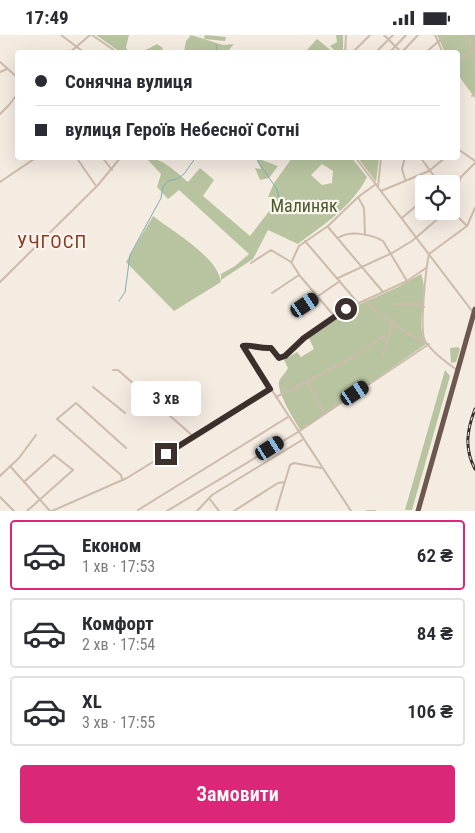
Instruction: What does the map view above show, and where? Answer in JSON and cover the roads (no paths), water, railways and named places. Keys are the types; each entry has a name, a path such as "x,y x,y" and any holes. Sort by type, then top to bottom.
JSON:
{"highway":[{"path":"418,511 475,312"}],"street":[{"path":"61,35 81,50"},
{"path":"73,50 91,35 114,50"},
{"path":"345,50 346,35"},
{"path":"355,50 370,35"},
{"path":"384,35 399,50"},
{"path":"379,50 394,35"},
{"path":"392,50 406,35"},
{"path":"403,50 418,35"},
{"path":"435,35 442,50"},
{"path":"428,50 446,35"},
{"path":"460,61 474,51 470,47 470,38 466,35"},
{"path":"0,62 15,75"},
{"path":"0,72 8,69"},
{"path":"0,114 15,98"},
{"path":"460,151 475,162 460,177"},
{"path":"0,182 33,160"},
{"path":"78,160 96,186"},
{"path":"104,160 112,170"},
{"path":"0,282 112,170 119,160"},
{"path":"357,160 475,312"},
{"path":"378,187 381,160"},
{"path":"404,160 402,169 405,179"},
{"path":"422,160 432,175"},
{"path":"381,191 405,179 429,171 442,160"},
{"path":"291,262 299,246 328,226 358,197 376,184"},
{"path":"358,197 364,207 365,235"},
{"path":"402,218 415,207"},
{"path":"425,341 423,329 424,307 426,267 429,254 467,226 475,207"},
{"path":"460,219 467,226"},
{"path":"338,278 392,253 416,237 436,220"},
{"path":"328,226 383,292"},
{"path":"338,238 349,234 365,235 383,241 392,253 407,281"},
{"path":"305,241 358,303"},
{"path":"252,263 271,250 291,262 335,317"},
{"path":"351,511 302,439 243,346 249,345 259,349 271,348 279,358 285,356 304,338 335,317 364,300 407,281 426,267"},
{"path":"272,293 299,274"},
{"path":"292,314 340,281"},
{"path":"364,300 418,339 425,341 457,370"},
{"path":"395,304 417,304 424,307"},
{"path":"384,354 392,321"},
{"path":"275,397 356,356 390,332"},
{"path":"167,511 298,432 429,345"},
{"path":"114,370 118,370 194,437"},
{"path":"306,381 324,413"},
{"path":"93,387 125,413"},
{"path":"10,466 51,511 120,481 270,389"},
{"path":"120,481 121,475 59,422 58,417 76,403 126,448"},
{"path":"138,510 288,417"},
{"path":"0,476 36,435"},
{"path":"197,511 209,498 302,439"},
{"path":"24,482 54,455 73,470 27,511"},
{"path":"276,511 290,465 294,463 321,468"},
{"path":"234,511 278,483 285,482"},
{"path":"0,497 14,511"},
{"path":"209,498 220,511"},
{"path":"367,511 376,511"}],"waterway":[{"path":"216,45 217,50"},
{"path":"119,301 125,292 130,255 161,198 163,187 168,181 177,179 184,174 194,160"},
{"path":"257,160 276,188 284,210"}],"railway":[{"path":"475,409 468,439 469,454 475,469"}],"district":[{"name":"УЧГОСП","path":"52,241"}],"park label":[{"name":"Малиняк","path":"304,206"}]}
